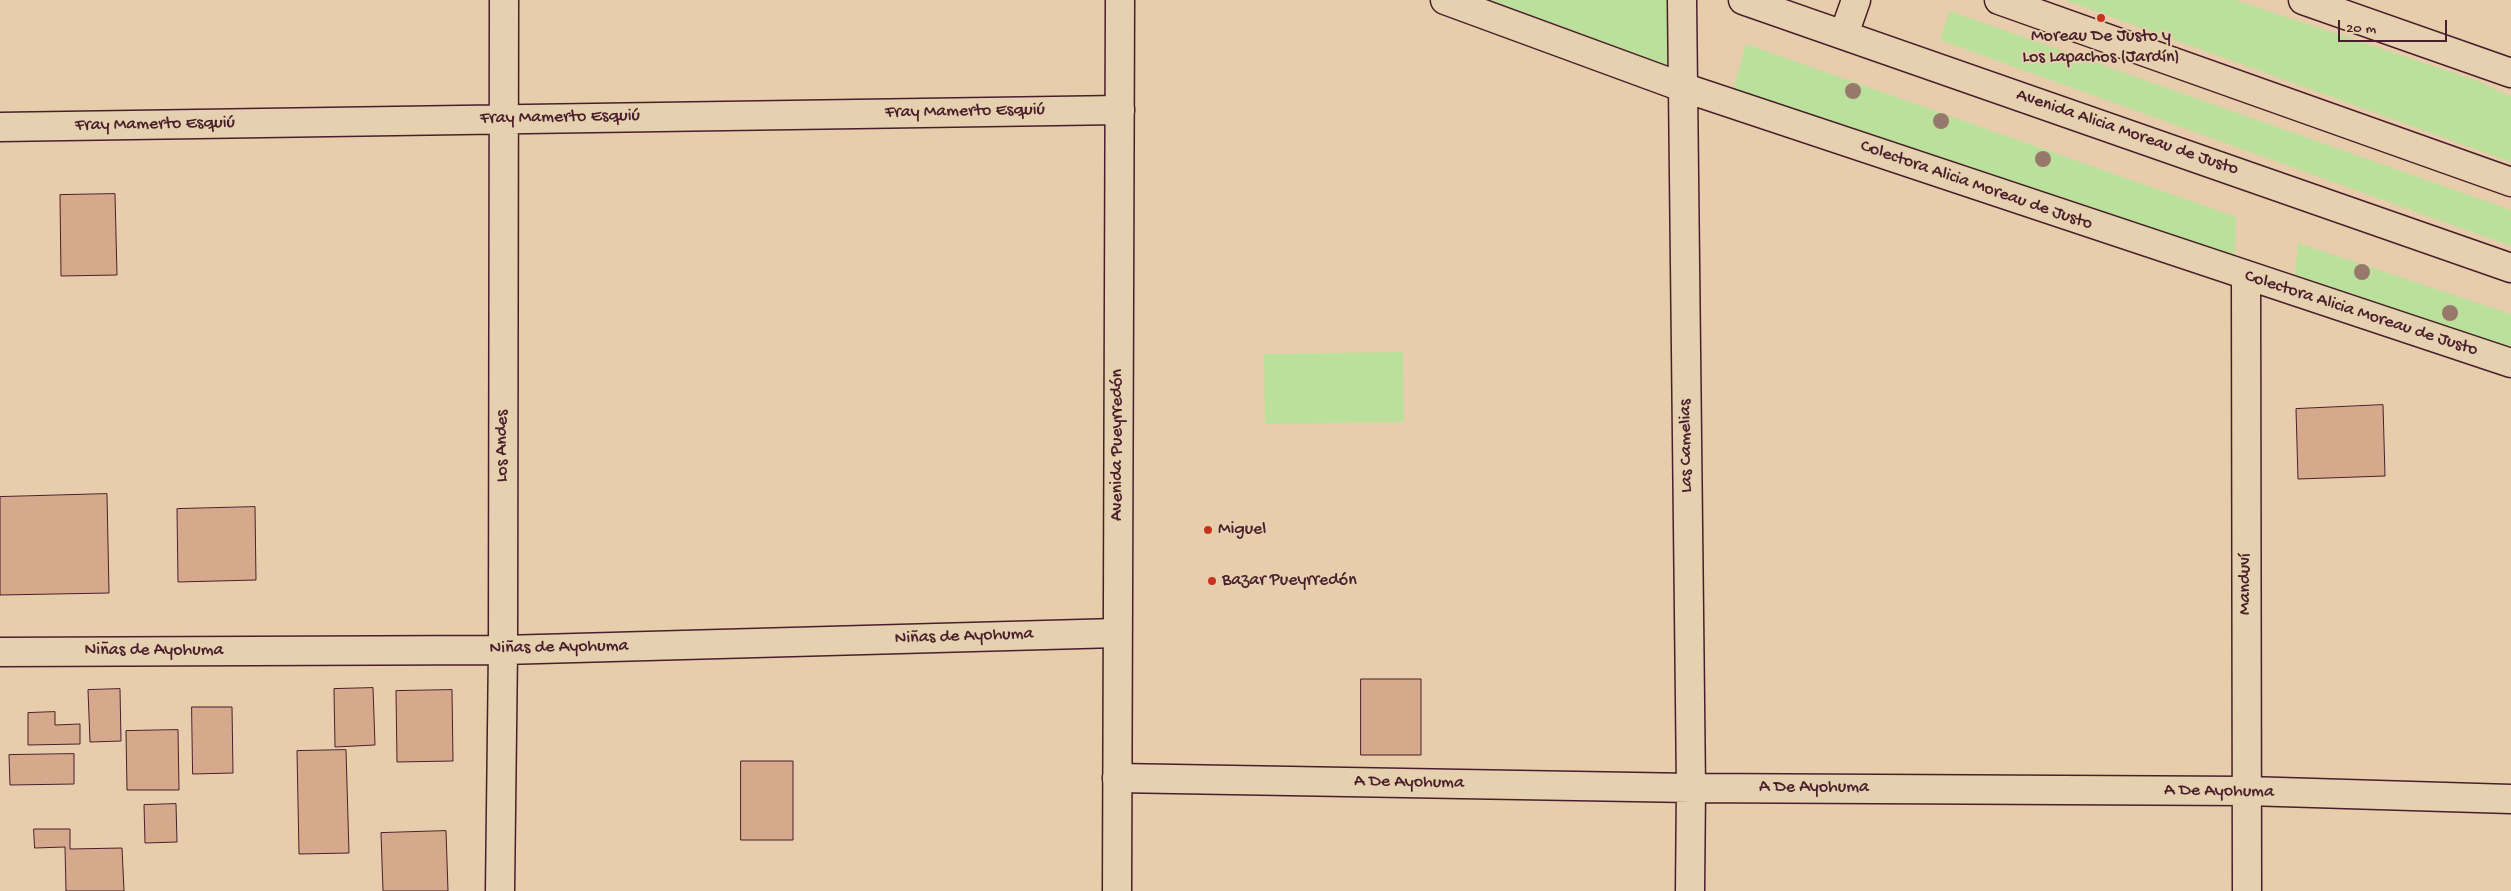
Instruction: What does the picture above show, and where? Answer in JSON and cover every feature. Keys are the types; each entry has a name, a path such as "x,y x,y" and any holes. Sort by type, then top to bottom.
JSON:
{"street":[{"name":"Los Andes","path":"500,891 503,650 504,0"},
{"name":"Avenida Pueyrredón","path":"1117,891 1120,0"},
{"name":"Colectora Alicia Moreau de Justo","path":"1445,0 1682,87 2511,364"},
{"name":"Las Camelias","path":"1682,0 1691,788 1690,891"},
{"name":"Avenida Alicia Moreau de Justo","path":"1743,0 2511,268"},
{"path":"1844,34 1856,0"},
{"path":"1999,0 2511,182"},
{"path":"2303,0 2511,73"},
{"name":"Fray Mamerto Esquiú","path":"0,128 1120,110"},
{"name":"Manduví","path":"2246,277 2247,891"},
{"name":"Niñas de Ayohuma","path":"0,652 503,650 1118,632"},
{"name":"A De Ayohuma","path":"1117,778 1691,788 2247,791 2511,800"}],"green space":[{"path":"1455,0 1670,0 1667,73"},
{"path":"2065,0 2235,0 2478,81 2511,97 2511,162"},
{"path":"1950,11 2511,210 2511,246 1940,40"},
{"path":"1746,44 2236,217 2235,267 1732,94"},
{"path":"2298,243 2511,314 2511,354 2294,286"},
{"path":"1403,352 1404,422 1265,424 1264,354"}],"building":[{"path":"115,194 117,275 61,276 60,195"},
{"path":"2383,405 2385,476 2298,479 2296,409"},
{"path":"107,494 109,593 0,595 0,497"},
{"path":"255,507 256,580 178,582 177,509"},
{"path":"1361,679 1421,679 1421,755 1361,755"},
{"path":"373,688 375,745 335,747 334,689"},
{"path":"120,689 121,741 90,742 88,690"},
{"path":"452,690 453,761 397,762 396,691"},
{"path":"192,707 232,707 233,773 193,774"},
{"path":"55,712 55,725 80,724 80,744 28,745 28,713"},
{"path":"178,730 179,790 127,790 126,731"},
{"path":"346,750 349,853 299,854 297,751"},
{"path":"74,754 74,784 10,785 9,755"},
{"path":"741,761 793,761 793,840 741,840"},
{"path":"176,804 177,842 145,843 144,805"},
{"path":"34,829 70,829 70,849 122,848 124,891 66,891 65,847 35,848"},
{"path":"446,831 448,891 383,891 381,833"}],"place":[{"name":"Moreau De Justo y Los Lapachos (Jardín)","path":"2101,18"},
{"name":"Miguel","path":"1208,530"},
{"name":"Bazar Pueyrredón","path":"1212,581"}]}
